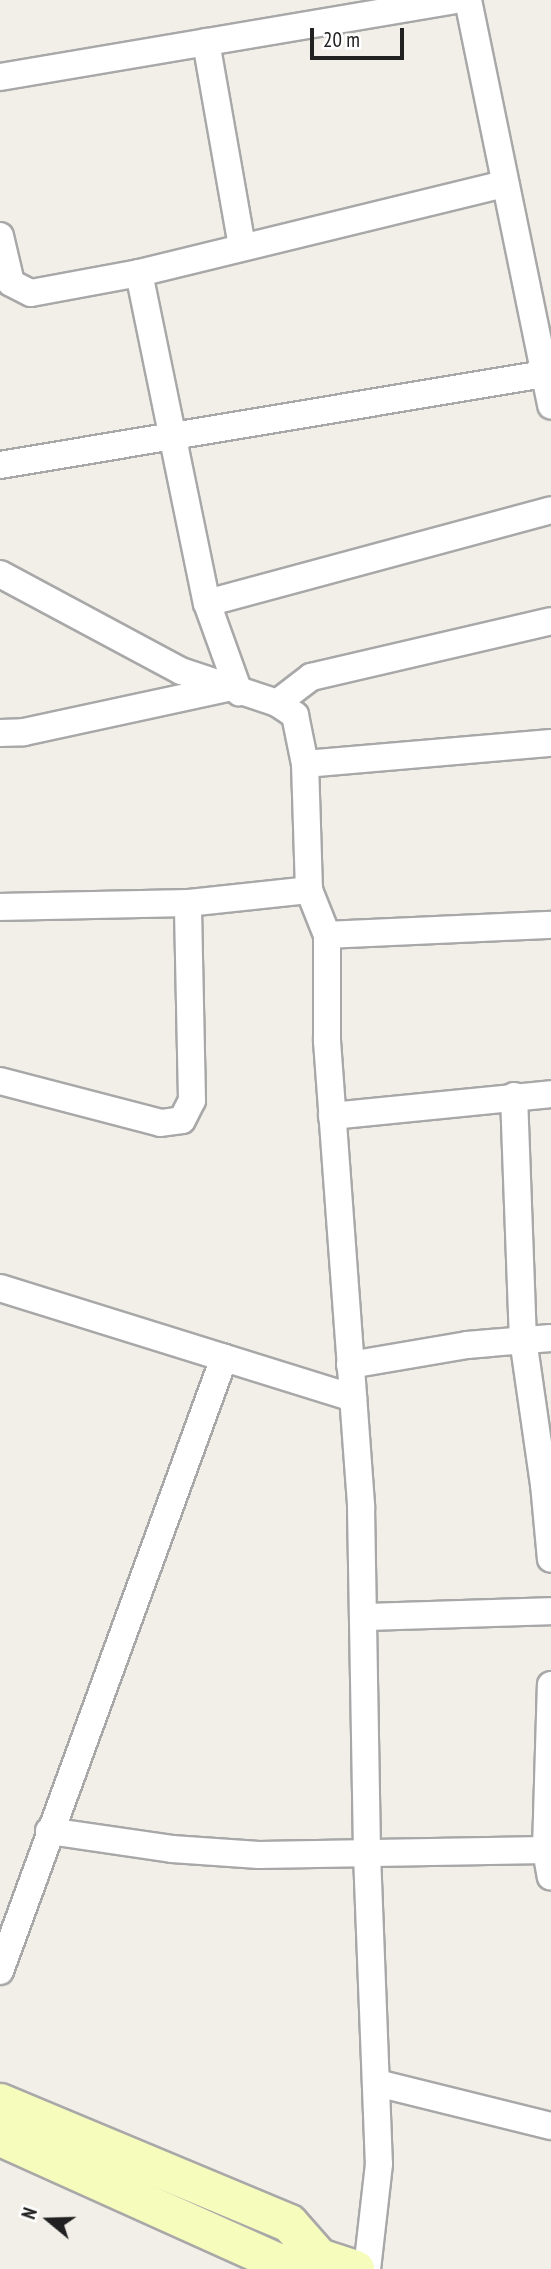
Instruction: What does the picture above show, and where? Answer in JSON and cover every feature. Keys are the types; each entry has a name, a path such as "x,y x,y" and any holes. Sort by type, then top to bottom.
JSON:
{"street":[{"path":"0,77 454,0"},
{"path":"468,0 551,406"},
{"path":"206,42 243,247"},
{"path":"0,236 9,278 22,292 139,273 505,184"},
{"path":"139,273 207,603 234,690"},
{"path":"0,465 544,374"},
{"path":"207,603 551,510"},
{"path":"0,574 181,670 277,704 295,715 305,764 309,890 327,935 332,1116 353,1398 364,1617 367,1854 379,2164 367,2269"},
{"path":"277,704 310,677 551,621"},
{"path":"0,733 24,732 234,690"},
{"path":"305,764 551,743"},
{"path":"0,907 188,902 309,890"},
{"path":"0,1081 161,1123 183,1120 192,1100 188,902"},
{"path":"327,935 551,925"},
{"path":"332,1116 551,1094"},
{"path":"514,1096 523,1339 548,1484 551,1559"},
{"path":"0,1288 353,1398"},
{"path":"350,1365 523,1339 551,1338"},
{"path":"0,1971 224,1358"},
{"path":"364,1617 551,1611"},
{"path":"550,1678 548,1850 551,1877"},
{"path":"49,1831 172,1849 259,1855 548,1850"},
{"path":"377,2083 551,2126"},
{"path":"0,2102 289,2222 319,2257"},
{"path":"0,2137 281,2263 319,2257 355,2269"}]}
